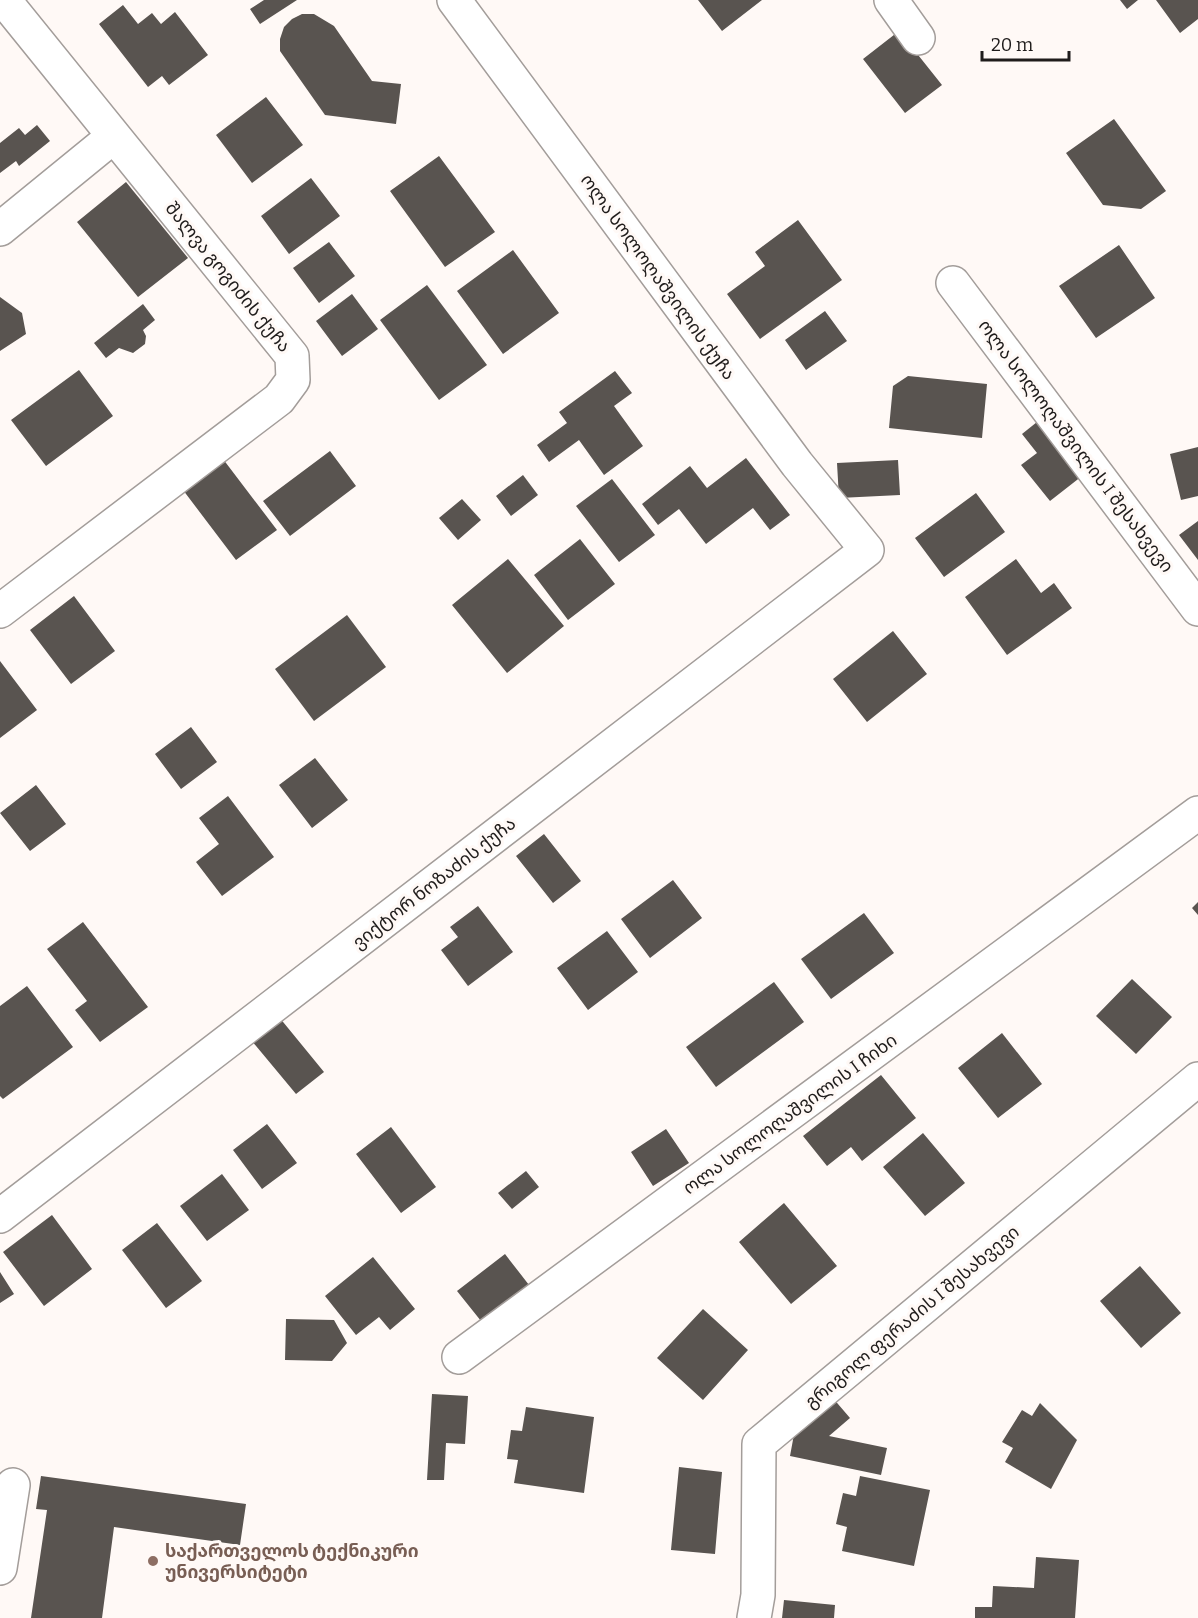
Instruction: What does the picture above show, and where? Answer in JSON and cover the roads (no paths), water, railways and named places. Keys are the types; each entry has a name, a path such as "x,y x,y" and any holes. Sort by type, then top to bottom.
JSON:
{"street":[{"name":"შალვა გოგიძის ქუჩა","path":"0,611 279,399 293,380 292,356 4,0"},
{"name":"ოლა სოლოღაშვილის ქუჩა","path":"454,0 796,464 867,550"},
{"path":"891,0 918,38"},
{"path":"0,229 114,136"},
{"name":"ოლა სოლოღაშვილის I შესახვევი","path":"953,283 1198,609"},
{"name":"ვიქტორ ნოზაძის ქუჩა","path":"0,1216 867,550"},
{"name":"ოლა სოლოღაშვილის I ჩიხი","path":"459,1357 1198,813"},
{"name":"გრიგოლ ფერაძის I შესახვევი","path":"754,1618 758,1595 759,1444 1198,1079"},
{"path":"0,1568 13,1485"}],"place":[{"name":"საქართველოს ტექნიკური უნივერსიტეტი","path":"153,1561"}]}
